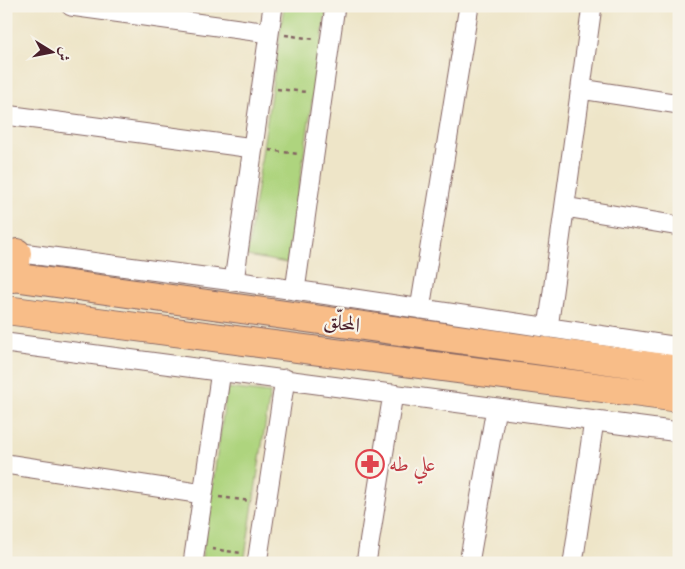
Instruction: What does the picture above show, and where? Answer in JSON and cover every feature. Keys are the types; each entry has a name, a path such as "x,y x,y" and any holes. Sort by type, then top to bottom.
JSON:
{"highway":[{"name":"المحلّق","path":"11,264 679,370"},
{"name":"المحلّق","path":"6,310 679,398"}],"street":[{"path":"71,6 269,33"},
{"path":"234,281 272,6"},
{"path":"295,290 335,6"},
{"path":"420,308 469,6"},
{"path":"548,328 592,6"},
{"path":"581,89 679,104"},
{"path":"6,115 252,148"},
{"path":"565,207 679,226"},
{"path":"11,264 234,281 679,347"},
{"path":"6,343 679,432"},
{"path":"194,554 221,371"},
{"path":"257,559 285,379"},
{"path":"366,563 392,394"},
{"path":"469,563 496,408"},
{"path":"572,563 594,421"},
{"path":"6,464 203,494"}],"path":[{"path":"269,33 330,41"},
{"path":"261,87 323,94"},
{"path":"252,148 314,156"},
{"path":"203,494 266,503"},
{"path":"194,554 257,559"}],"green space":[{"path":"284,6 327,6 287,263 247,256"},
{"path":"227,388 270,393 244,563 201,563"}],"place":[{"name":"علي طه","path":"370,464"}]}
